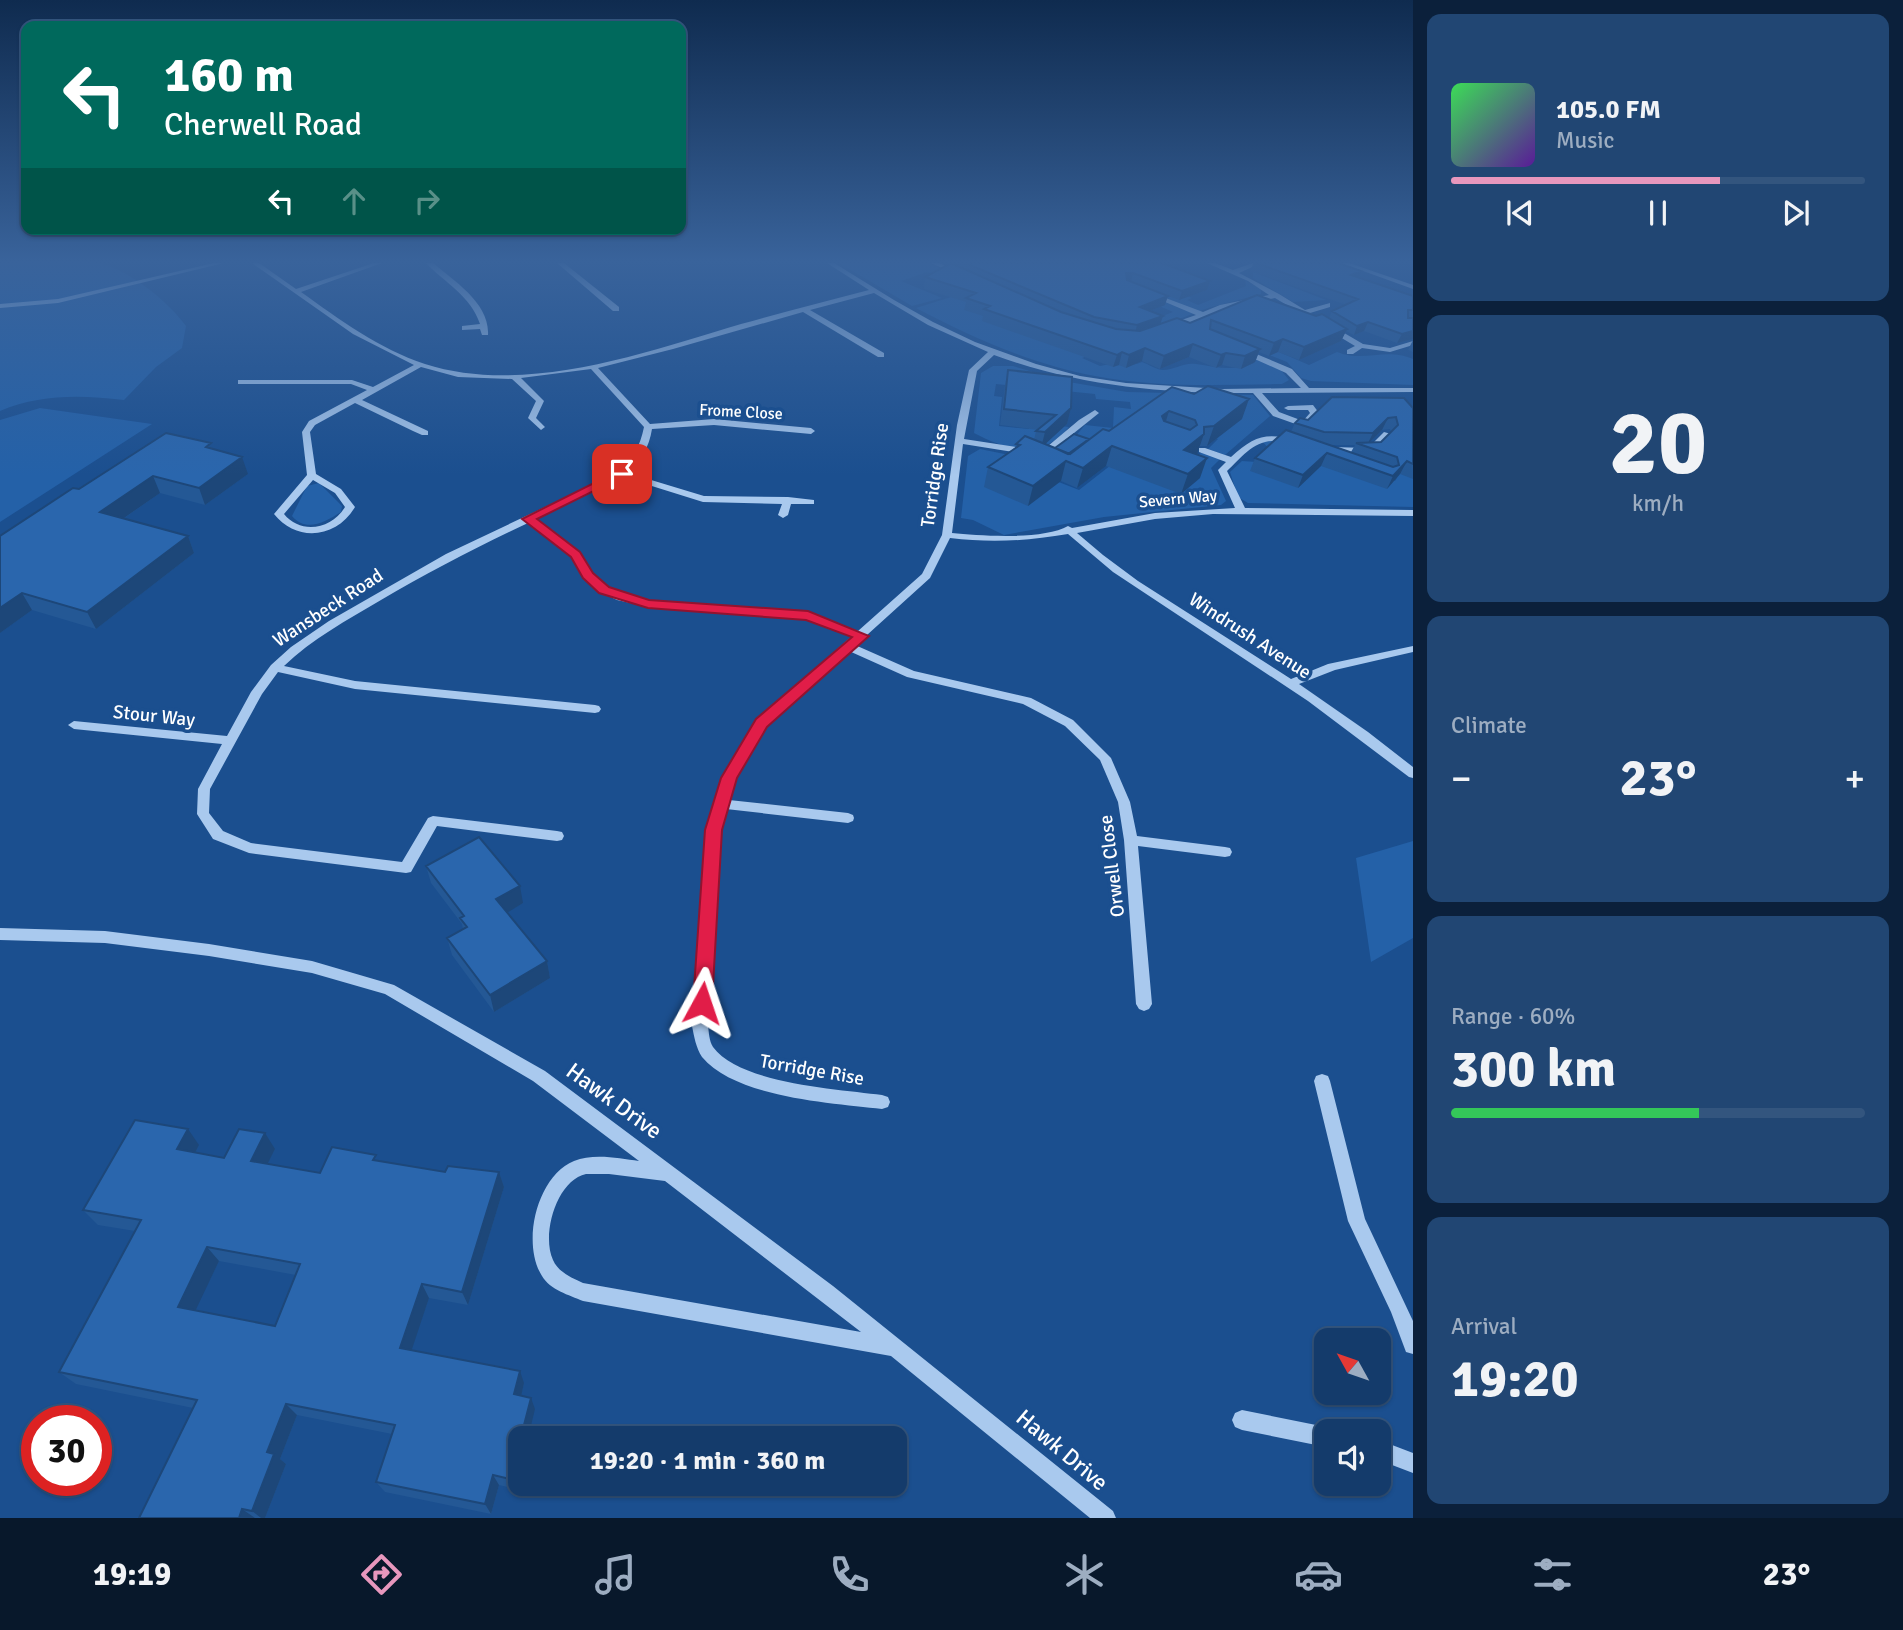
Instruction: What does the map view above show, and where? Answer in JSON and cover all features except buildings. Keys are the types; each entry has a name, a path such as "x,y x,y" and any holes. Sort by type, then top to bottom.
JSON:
{"street":[{"path":"359,334 420,365 475,377 514,376 592,366 712,334"},
{"path":"846,334 881,355"},
{"path":"960,334 994,351 1057,374 1116,385 1254,390 1413,390"},
{"path":"1341,334 1361,346 1390,350 1413,343"},
{"path":"1232,346 1289,371 1306,389"},
{"path":"1350,352 1361,346"},
{"name":"Torridge Rise","path":"882,1102 757,1082 728,1069 706,1050 700,1026 714,830 719,804 729,778 761,723 850,647 926,576 947,535 973,370 994,351"},
{"path":"312,475 338,491 350,507 346,516 335,524 315,530 296,529 285,524 279,514 312,475 306,432 312,423 420,365"},
{"path":"592,366 648,427 636,460 622,474 703,499 811,502"},
{"path":"514,376 540,401 532,418 541,427"},
{"path":"241,382 352,382 373,390"},
{"path":"1254,390 1276,414 1304,424 1315,413 1310,407 1288,408"},
{"path":"355,400 381,409 395,420 425,433"},
{"path":"960,441 1022,453 1044,454 1066,438 1079,423 1095,413"},
{"name":"Frome Close","path":"791,428 795,418"},
{"name":"Frome Close","path":"648,427 714,422 811,430"},
{"path":"1352,462 1317,450 1370,451 1387,435"},
{"path":"1241,510 1227,487 1222,470 1261,437 1274,436 1307,446"},
{"path":"1202,450 1233,461"},
{"path":"1022,453 1053,465"},
{"name":"Wansbeck Road","path":"557,836 433,821 406,868 249,848 218,835 203,814 204,789 275,668 295,649 450,556 622,474"},
{"path":"783,515 788,500"},
{"name":"Severn Way","path":"947,535 979,541 1004,540 1125,519 1241,510 1413,513"},
{"path":"528,519 576,555 588,575 604,590 621,598 648,604 808,615 862,636"},
{"name":"Windrush Avenue","path":"1068,529 1083,544 1159,598 1360,729 1413,774"},
{"name":"Orwell Close","path":"850,647 911,674 1027,701 1069,723 1105,758 1124,802 1131,840 1144,1004"},
{"path":"1291,683 1332,667 1413,649"},
{"path":"275,668 355,685 595,709"},
{"name":"Stour Way","path":"74,725 230,741"},
{"path":"719,804 848,818"},
{"path":"1131,840 1225,852"},
{"name":"Hawk Drive","path":"0,934 105,937 209,950 312,967 388,989 539,1076 898,1348 1104,1517"},
{"path":"1322,1081 1357,1221 1413,1345"},
{"path":"670,1173 601,1167 576,1168 557,1185 546,1209 541,1253 547,1269 560,1282 583,1292 898,1348"},
{"path":"1242,1420 1314,1435"},
{"path":"1391,1454 1413,1462"}],"shaded area":[{"path":"0,334 185,334 182,348 156,367 124,400 61,397 30,401 0,411"},
{"path":"968,334 1096,334 1118,343 1082,358 1100,366 1142,362 1163,370 1192,364 1232,368 1254,363 1254,358 1280,369 1289,380 1282,384 1188,385 1118,380 1048,365"},
{"path":"1272,349 1309,365 1337,352 1357,356 1403,356 1413,359 1413,385 1311,381 1301,378 1287,362 1264,353"},
{"path":"993,366 1013,366 1063,381 1127,392 1253,395 1270,416 1225,455 1208,449 1218,439 1183,427 1101,449 1074,438 1085,425 1113,428 1114,407 1131,409 1130,402 1096,399 1095,394 996,384 994,396 1002,397 999,426 1029,429 1030,423 1069,427 1048,444 1036,448 1012,448 974,433 981,373"},
{"path":"40,408 152,424 0,522 0,420"},
{"path":"1277,440 1395,481 1413,451 1413,507 1248,503 1238,497 1230,472 1242,461 1256,462 1269,449 1263,442"},
{"path":"980,449 1019,457 1010,463 1079,490 1129,451 1188,464 1202,452 1220,459 1211,468 1226,501 1221,505 1104,517 1004,535 973,520 961,518 968,456"},
{"path":"319,483 342,506 341,512 316,524 303,524 292,516 307,486"},
{"path":"1413,841 1413,938 1371,962 1356,858"}],"route":[{"path":"622,474 528,519 576,555 588,575 604,590 621,598 648,604 761,614 808,615 862,636 761,723 750,737 729,778 719,804 714,830 702,1003"}]}
